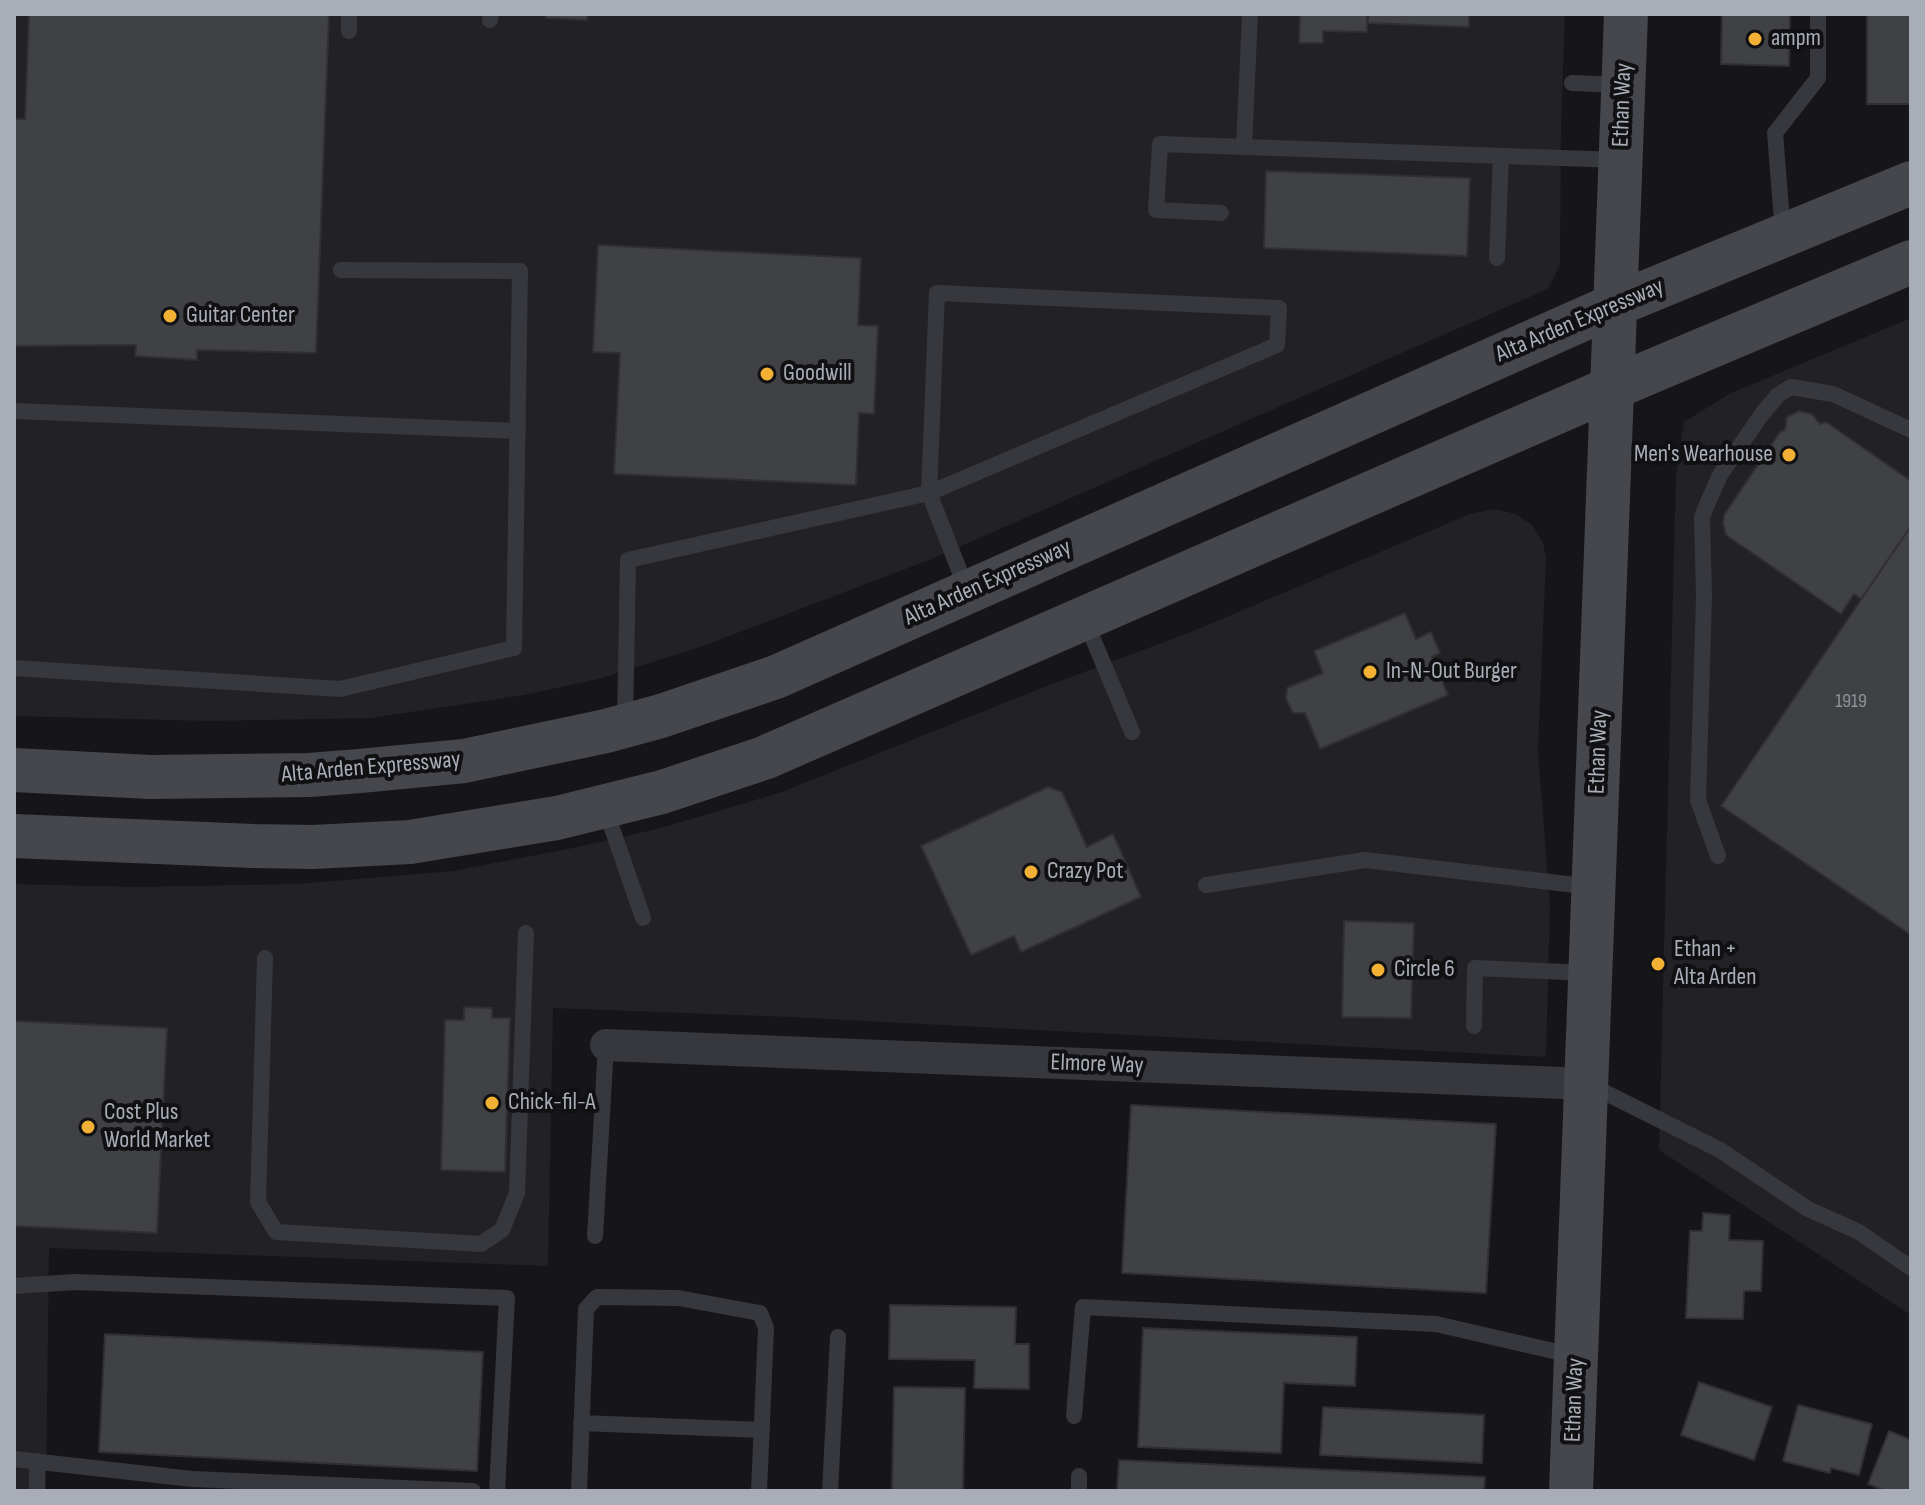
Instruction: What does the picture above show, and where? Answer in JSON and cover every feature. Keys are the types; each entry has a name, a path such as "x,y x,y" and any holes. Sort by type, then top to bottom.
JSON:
{"main road":[{"name":"Ethan Way","path":"1571,1491 1626,14"},
{"name":"Alta Arden Expressway","path":"14,770 150,777 309,775 464,761 625,726 776,677 1615,305 1911,183"},
{"path":"14,836 191,845 360,845 456,836 557,818 662,792 764,758 1910,260"}],"street":[{"name":"Elmore Way","path":"606,1045 1588,1084"}],"lane":[{"path":"1244,147 1250,14"},
{"path":"1783,235 1775,133 1818,78 1818,14"},
{"path":"1572,83 1623,85"},
{"path":"1221,213 1156,210 1160,144 1621,161"},
{"path":"1497,258 1501,156"},
{"path":"14,668 340,689 514,648 520,271 341,270"},
{"path":"625,726 628,560 929,493 1277,345 1279,308 937,293 929,493 968,592"},
{"path":"1718,856 1698,800 1704,596 1702,518 1715,486 1762,414 1778,395 1791,387 1833,394 1911,430"},
{"path":"14,411 518,431"},
{"path":"1084,619 1132,732"},
{"path":"605,806 643,918"},
{"path":"1206,885 1365,860 1594,887"},
{"path":"265,958 258,1202 276,1232 481,1244 502,1230 517,1193 526,933"},
{"path":"1474,1026 1475,968 1591,973"},
{"path":"595,1236 606,1045"},
{"path":"1588,1084 1720,1150 1808,1209 1859,1232 1911,1268"},
{"path":"14,1286 76,1282 507,1298 497,1491"},
{"path":"579,1491 586,1309 597,1297 678,1298 760,1313 766,1328 759,1491"},
{"path":"1074,1416 1083,1307 1436,1324 1577,1357"},
{"path":"830,1491 838,1337"},
{"path":"581,1423 762,1430"},
{"path":"14,1459 192,1479 473,1491"},
{"path":"37,1461 37,1491"}],"shaded area":[{"path":"14,14 1565,14 1560,265 1548,289 929,560 703,646 602,678 524,695 371,718 209,721 14,716"},
{"path":"1911,318 1911,1315 1659,1150 1676,474 1684,422 1731,393"},
{"path":"1494,509 1516,514 1532,525 1543,543 1546,558 1538,750 1550,905 1546,1057 791,1017 553,1008 548,1266 49,1248 46,1490 50,1491 14,1491 14,884 135,887 296,884 453,871 661,828 779,793 1191,632 1470,514"}],"building":[{"path":"29,14 329,14 316,353 197,350 197,360 135,356 136,345 14,346 14,119 25,119"},
{"path":"546,14 587,14 587,20 546,18"},
{"path":"1300,14 1367,14 1367,32 1323,31 1323,43 1299,43"},
{"path":"1368,14 1469,14 1469,27 1368,23"},
{"name":"ampm","path":"1722,14 1790,14 1789,66 1721,64"},
{"path":"1867,14 1911,14 1911,104 1867,104"},
{"path":"1266,171 1470,178 1467,256 1264,248"},
{"path":"598,245 861,258 858,325 878,326 874,414 859,413 856,485 614,474 620,353 593,352"},
{"path":"1799,411 1812,414 1820,424 1826,422 1911,481 1911,526 1861,599 1854,594 1841,614 1726,535 1723,524 1724,515 1780,432 1785,430 1787,417"},
{"path":"1911,526 1911,935 1721,806"},
{"path":"1405,613 1416,639 1431,632 1440,653 1432,657 1448,695 1320,749 1305,713 1293,713 1286,699 1287,688 1323,673 1314,651"},
{"name":"Crazy Pot","path":"1048,787 1062,792 1087,847 1113,834 1141,897 1021,952 1014,936 971,955 921,846"},
{"name":"Circle 6","path":"1344,921 1414,923 1411,1018 1342,1017"},
{"path":"464,1007 492,1008 492,1018 510,1018 505,1172 441,1170 445,1020 464,1020"},
{"name":"Cost Plus World Market","path":"14,1021 167,1028 157,1233 14,1226"},
{"path":"1131,1105 1496,1124 1486,1293 1122,1273"},
{"path":"1703,1213 1730,1215 1729,1240 1763,1241 1761,1291 1744,1291 1743,1319 1686,1318 1690,1231 1702,1231"},
{"path":"890,1305 1016,1307 1015,1344 1029,1344 1029,1389 974,1388 975,1360 889,1359"},
{"path":"1143,1328 1357,1337 1355,1386 1284,1383 1281,1453 1138,1447"},
{"path":"105,1334 483,1352 477,1471 99,1452"},
{"path":"1699,1382 1772,1407 1754,1460 1681,1435"},
{"path":"894,1387 965,1388 963,1491 892,1491"},
{"path":"1798,1405 1872,1424 1859,1475 1831,1468 1830,1473 1783,1461"},
{"path":"1323,1407 1484,1415 1482,1463 1320,1455"},
{"path":"1889,1431 1911,1440 1911,1491 1886,1491 1868,1484"},
{"path":"1119,1460 1485,1477 1484,1491 1117,1491"}],"place":[{"name":"ampm","path":"1755,39"},
{"name":"Guitar Center","path":"170,316"},
{"name":"Goodwill","path":"767,374"},
{"name":"Men's Wearhouse","path":"1789,455"},
{"name":"In-N-Out Burger","path":"1370,672"},
{"name":"Crazy Pot","path":"1031,872"},
{"name":"Ethan + Alta Arden","path":"1658,964"},
{"name":"Circle 6","path":"1378,970"},
{"name":"Chick-fil-A","path":"492,1103"},
{"name":"Cost Plus World Market","path":"88,1127"}]}
